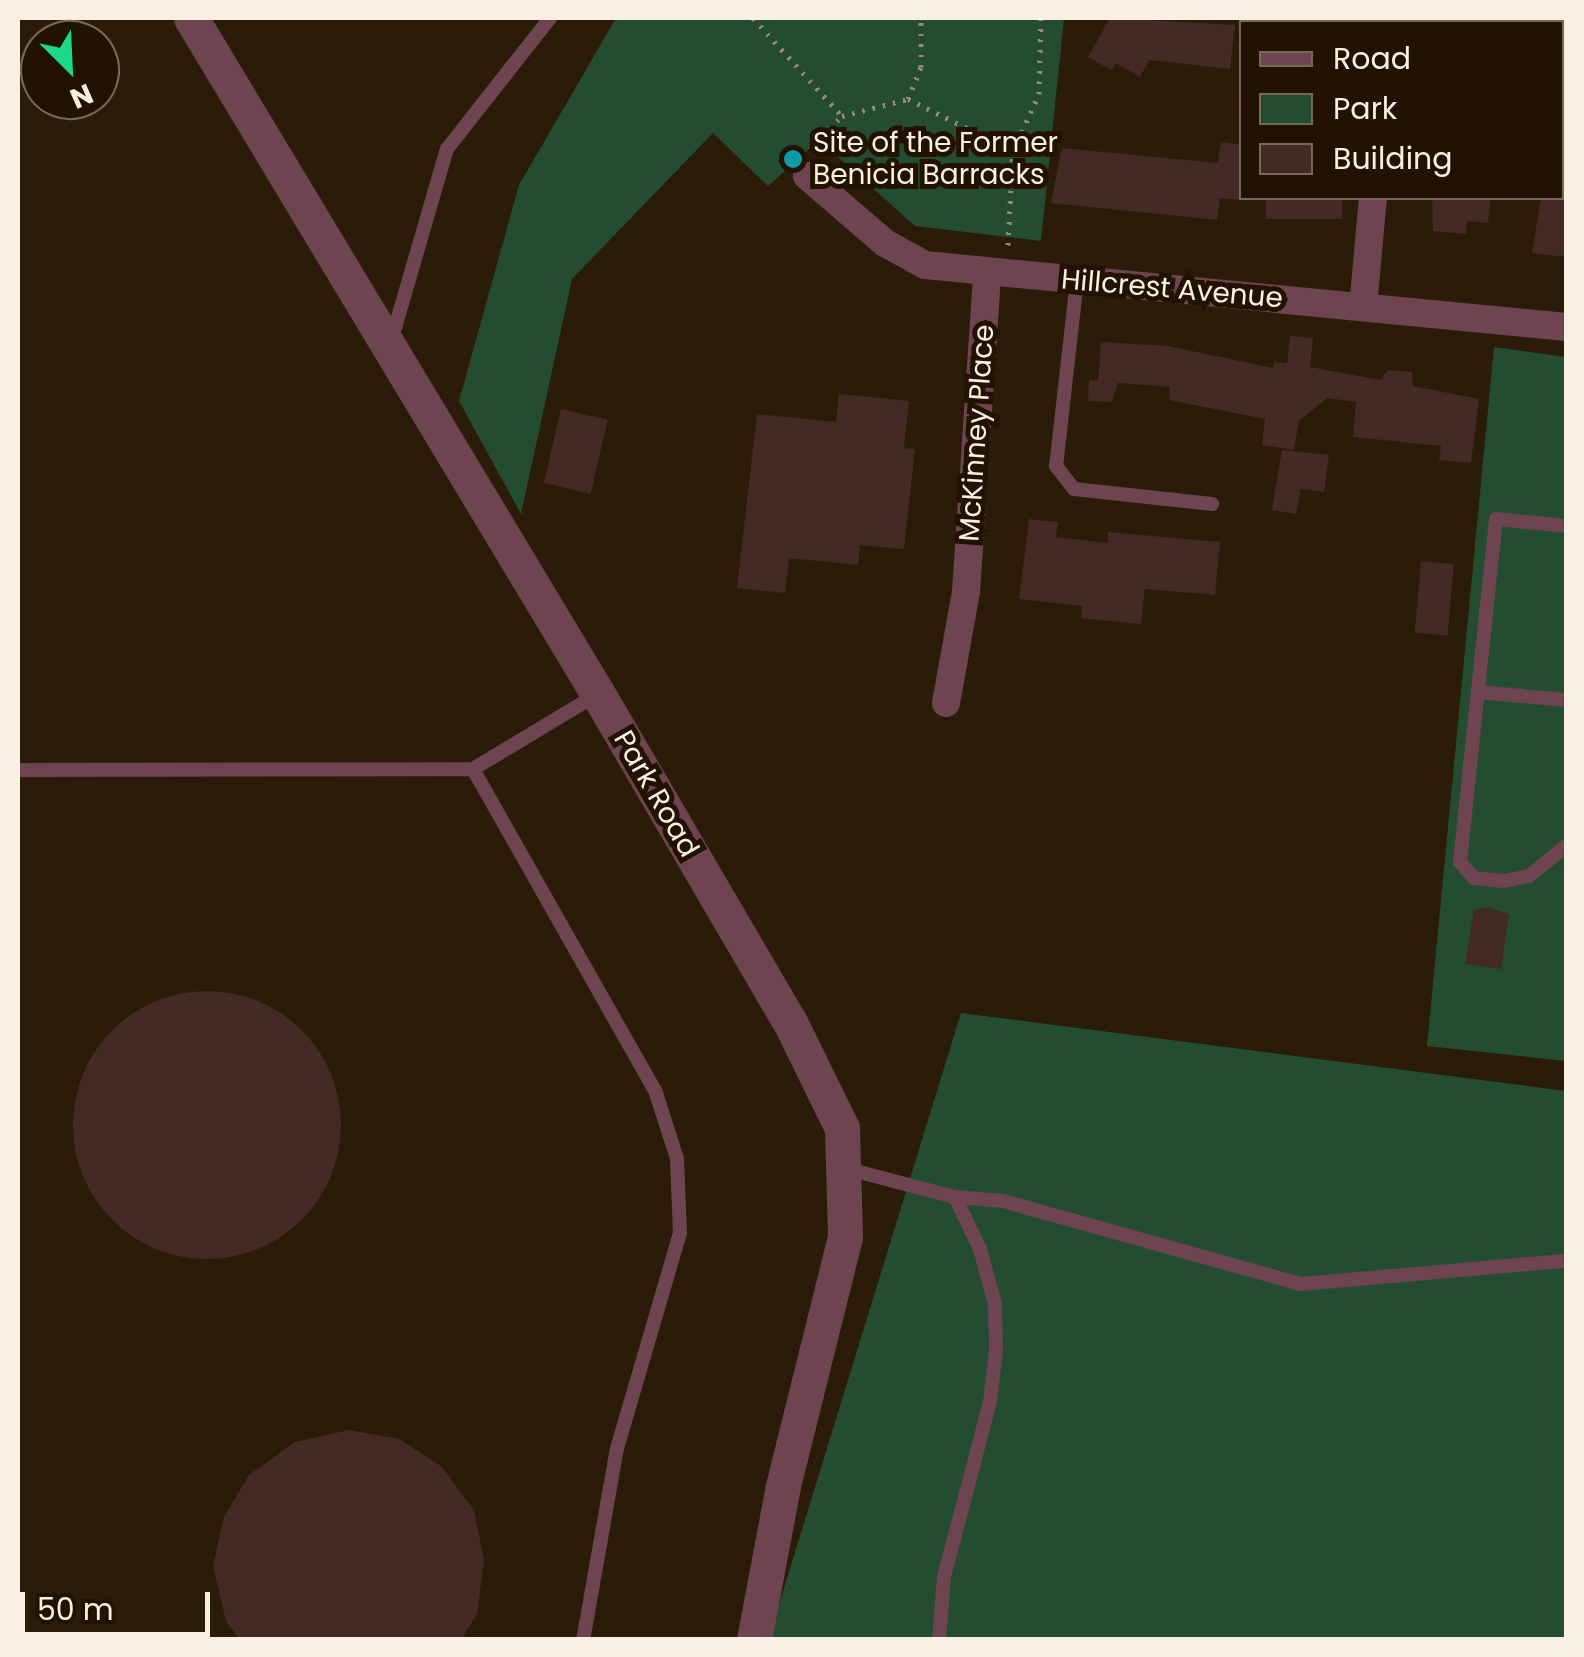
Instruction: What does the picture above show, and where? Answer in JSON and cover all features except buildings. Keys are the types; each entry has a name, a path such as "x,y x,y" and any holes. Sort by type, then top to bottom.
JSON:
{"street":[{"name":"Park Road","path":"191,18 598,694 826,1089 848,1169 845,1236 783,1486 754,1640"},
{"name":"Hillcrest Avenue","path":"808,176 898,250 924,265 987,275 1077,280 1566,328"},
{"path":"1362,307 1373,200"},
{"name":"McKinney Place","path":"946,703 966,592 987,275"}],"lane":[{"path":"389,348 447,149 550,18"},
{"path":"1077,280 1056,466 1074,489 1212,504"},
{"path":"1566,526 1496,519 1460,862 1474,878 1503,881 1528,876 1566,846"},
{"path":"1478,692 1566,700"},
{"path":"18,770 473,769 598,694"},
{"path":"473,769 656,1093 677,1159 680,1233 617,1448 583,1640"},
{"path":"848,1169 955,1198 1003,1201 1301,1284 1566,1261"},
{"path":"939,1640 944,1576 990,1402 996,1350 994,1304 980,1249 955,1198"}],"path":[{"path":"754,18 842,116"},
{"path":"908,100 921,67 921,18"},
{"path":"1008,244 1013,151 1039,94 1040,18"},
{"path":"822,136 842,116 908,100 1013,151"}],"green space":[{"path":"616,18 1064,18 1041,241 915,226 819,140 768,186 713,133 572,279 521,514 459,401 519,185"},
{"path":"1494,347 1566,357 1566,1061 1427,1046"},
{"path":"961,1013 1566,1091 1566,1639 768,1640"}],"place":[{"name":"Site of the Former Benicia Barracks","path":"793,159"}]}
